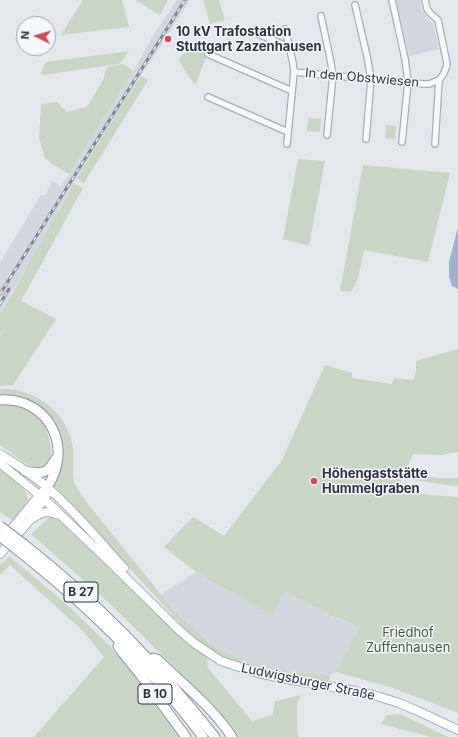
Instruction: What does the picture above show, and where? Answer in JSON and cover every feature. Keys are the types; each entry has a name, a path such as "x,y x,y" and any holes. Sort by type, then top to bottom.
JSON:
{"highway":[{"path":"0,400 14,400 26,403 42,414 49,422 57,442 58,457 56,469 47,487"},
{"path":"25,471 36,473 44,472 50,468 58,457"},
{"name":"B 27","path":"0,526 114,635 167,693 203,737"},
{"name":"B 27","path":"0,537 23,549 79,590 146,656 215,737"},
{"name":"B 10","path":"114,635 122,652 186,737"},
{"name":"B 27","path":"146,656 157,659 201,700 222,723 232,737"}],"main road":[{"name":"Ludwigsburger Straße","path":"0,454 47,487 79,518 168,619"},
{"name":"Ludwigsburger Straße","path":"0,463 42,497 194,643 221,661 258,673 377,696 399,703 458,730"},
{"path":"21,480 29,496 27,510"},
{"path":"29,521 47,487"},
{"path":"0,542 27,510 42,497"},
{"path":"0,554 29,521 38,514 53,512 61,516"}],"street":[{"path":"392,0 405,59 408,82 402,142"},
{"path":"425,0 427,9 438,20 446,59 446,68 439,80 435,144"},
{"path":"355,5 371,79 366,139"},
{"path":"321,16 333,75 327,135"},
{"path":"284,29 294,72 287,144"},
{"path":"258,34 289,47"},
{"path":"208,54 292,91"},
{"name":"In den Obstwiesen","path":"294,72 429,84 439,80"},
{"path":"208,97 288,132"}],"shaded area":[{"path":"177,0 190,0 68,192 43,240 0,312 0,263 41,195 45,196 53,181 61,187 153,36"},
{"path":"396,0 420,0 422,11 433,24 439,49 409,56"},
{"path":"196,572 272,615 285,592 337,619 338,618 359,627 336,672 330,675 285,671 248,663 212,645 175,612 161,594"}],"green space":[{"path":"83,0 122,0 129,27 61,35"},
{"path":"135,0 168,0 160,15"},
{"path":"203,0 219,0 225,20 210,24"},
{"path":"205,46 210,47 197,82 194,84 179,61 181,55"},
{"path":"129,51 123,60 118,64 43,75 41,73 46,62"},
{"path":"124,64 133,71 69,174 53,165 45,158 39,138 41,104 57,102 67,112 87,107 103,80 107,67"},
{"path":"141,76 148,80 84,183 77,178"},
{"path":"308,118 321,119 320,132 307,131"},
{"path":"386,125 396,126 395,139 385,138"},
{"path":"298,159 325,161 309,246 283,239"},
{"path":"363,165 450,173 428,262 364,250 358,279 351,292 340,291"},
{"path":"74,183 83,188 21,301 56,319 13,385 0,386 0,335 6,326 0,334 0,313"},
{"name":"Friedhof Zuffenhausen","path":"458,349 458,452 442,455 413,454 405,473 418,476 458,478 458,486 403,478 391,498 397,489 429,495 458,497 458,713 393,688 336,672 359,627 339,618 338,619 285,592 272,615 196,572 164,547 193,517 224,536 280,464 325,365 352,373 352,378 392,384 394,378 413,380 416,373 416,361"},
{"path":"0,389 16,390 36,397 54,410 61,418 71,437 73,448 74,482 83,498 175,612 212,645 248,663 285,671 330,675 330,679 327,683 273,675 236,663 211,652 185,629 53,485 63,461 62,447 59,434 47,413 31,401 11,396 0,397"},
{"path":"0,404 21,406 42,420 49,437 51,450 49,462 46,465 41,467 30,466 0,445"},
{"path":"0,467 20,484 27,495 27,507 15,522 0,512"},
{"path":"52,515 61,519 207,655 208,668 252,721 273,715 275,701 301,695 297,704 298,737 237,737 232,727 207,699 107,601 31,534"},
{"path":"10,557 64,602 110,646 153,699 181,737 34,737 104,657 83,631 10,565 0,575 0,564"},
{"path":"400,714 448,737 431,737 381,724 387,715"}],"water":[{"path":"458,227 458,289 452,286 449,277 449,262"}],"railway":[{"path":"0,294 185,0"},
{"path":"0,304 9,289"}],"place":[{"name":"10 kV Trafostation Stuttgart Zazenhausen","path":"168,39"},
{"name":"Höhengaststätte Hummelgraben","path":"314,481"}]}
